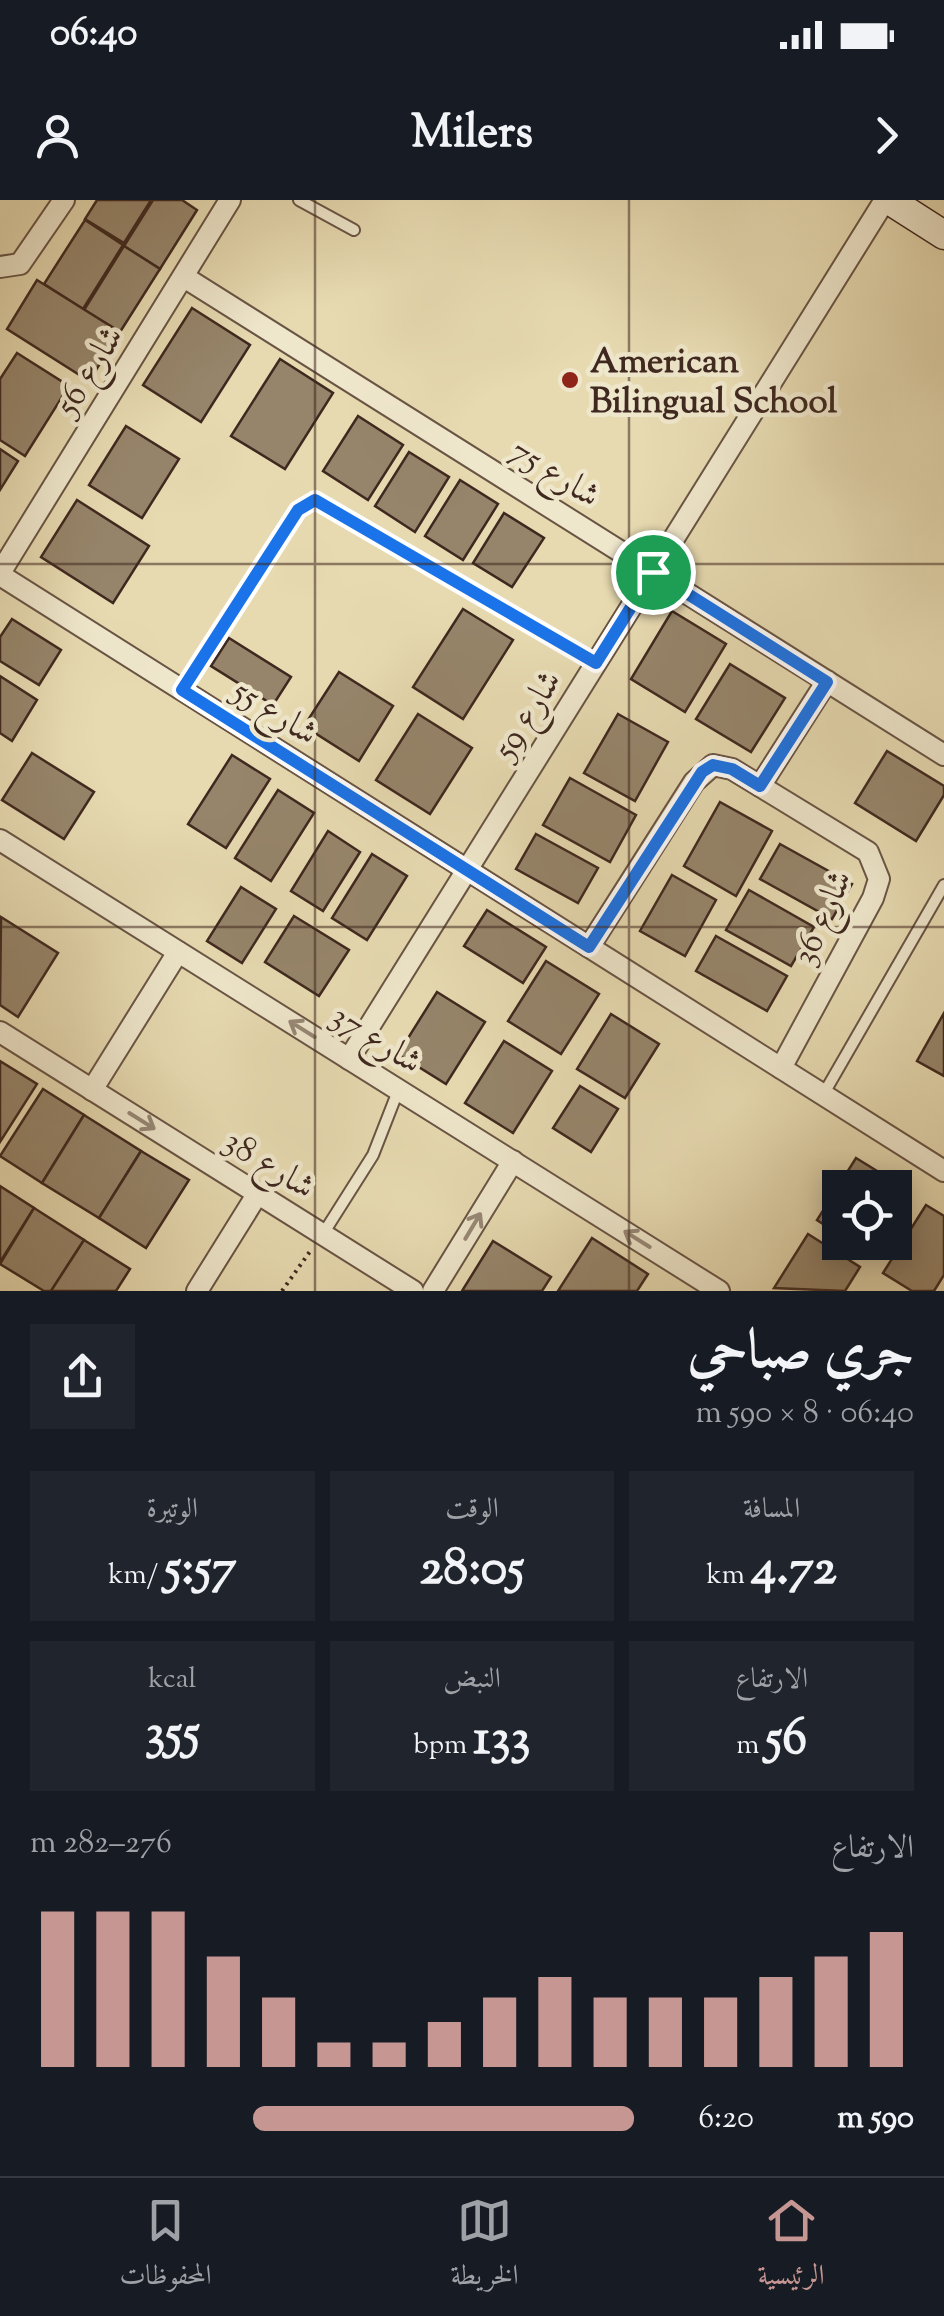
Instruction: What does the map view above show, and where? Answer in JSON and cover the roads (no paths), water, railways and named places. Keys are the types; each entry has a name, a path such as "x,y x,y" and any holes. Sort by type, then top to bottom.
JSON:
{"street":[{"path":"0,267 20,264 64,200"},
{"name":"شارع 56","path":"0,574 230,200"},
{"path":"887,200 944,235"},
{"name":"شارع 59","path":"349,1059 887,200"},
{"name":"شارع 75","path":"184,277 944,755"},
{"name":"شارع 55","path":"0,574 467,870"},
{"path":"760,786 827,682"},
{"name":"شارع 36","path":"589,947 702,772 713,765 732,769 868,852 879,879 781,1068"},
{"name":"شارع 37","path":"0,840 720,1291"},
{"path":"467,870 944,1171"},
{"path":"92,1090 178,952"},
{"name":"شارع 38","path":"0,1032 413,1291"},
{"path":"433,1291 512,1161"},
{"path":"197,1291 258,1194"}],"lane":[{"path":"299,200 354,230"},
{"path":"182,690 298,510 315,500 596,663"},
{"path":"823,1095 944,885"},
{"path":"323,1234 373,1155 399,1090"}],"place":[{"name":"American Bilingual School","path":"570,380"}]}
